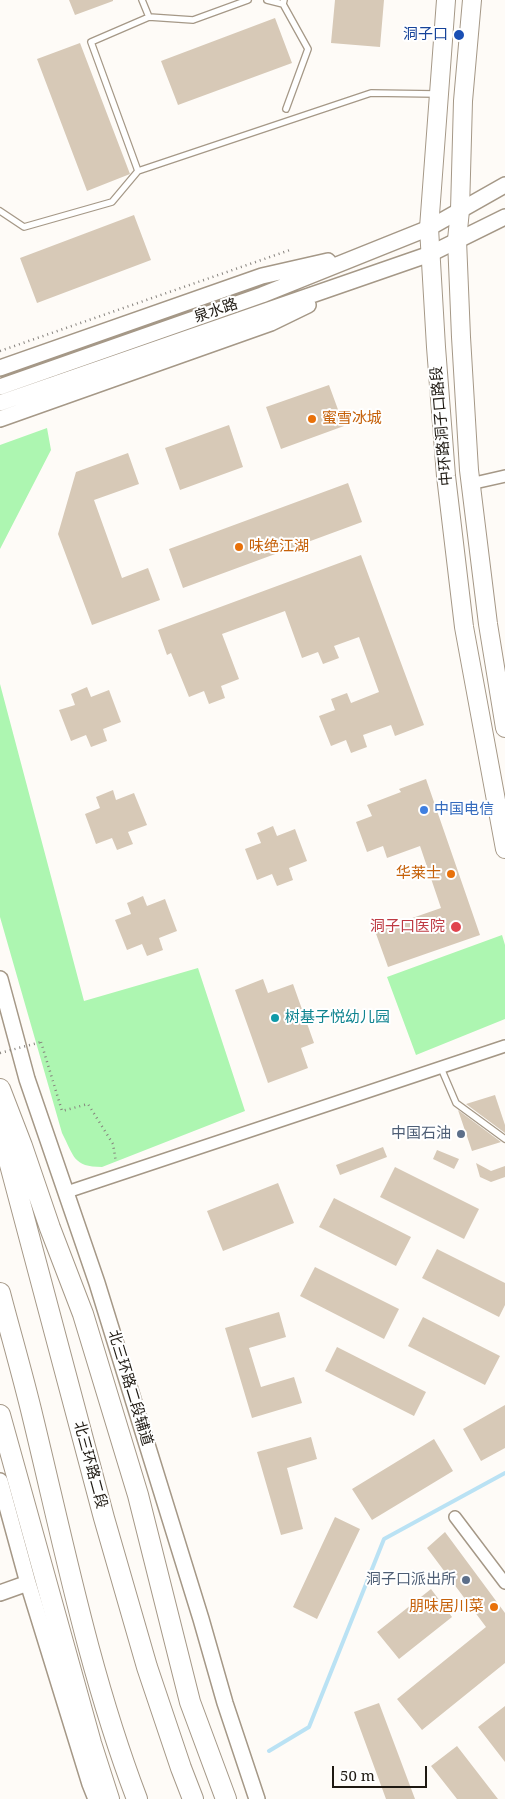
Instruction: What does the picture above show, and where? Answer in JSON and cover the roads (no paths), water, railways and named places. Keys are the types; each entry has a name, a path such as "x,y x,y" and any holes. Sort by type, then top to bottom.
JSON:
{"highway":[{"path":"0,1089 86,1324 138,1495 190,1702 226,1799"},
{"name":"北三环路二段","path":"0,1127 104,1518 146,1667 193,1799"},
{"path":"0,1293 33,1416 66,1562 106,1708 135,1794"},
{"path":"2,1423 91,1744 109,1799"}],"main road":[{"name":"中环路洞子口路段","path":"446,0 429,228 430,254 446,476 464,627 505,849"},
{"name":"中环路洞子口路段","path":"472,0 463,101 460,210 457,240 470,484 488,624 505,728"},
{"name":"泉水路","path":"0,387 262,295 429,228 505,185"},
{"path":"0,403 430,254 505,217"},
{"path":"0,368 262,276 376,249"},
{"path":"0,420 271,323 379,272"},
{"name":"北三环路二段辅道","path":"0,979 27,1079 97,1283 225,1703 257,1799"},
{"path":"0,1481 28,1583 96,1799"},
{"path":"0,1593 28,1583"}],"street":[{"path":"470,484 505,476"},
{"path":"67,1192 505,1046"},
{"path":"455,1517 505,1583"}],"lane":[{"path":"142,0 149,17"},
{"path":"138,171 91,42 149,17 193,20 248,0"},
{"path":"267,0 283,2 308,49 286,109"},
{"path":"0,211 24,227 112,202 138,171 371,93 438,94"},
{"path":"441,1068 456,1103 505,1139"}],"waterway":[{"path":"269,1751 309,1727 384,1539 505,1473"}],"place":[{"name":"洞子口","path":"459,35"},
{"name":"蜜雪冰城","path":"312,419"},
{"name":"味绝江湖","path":"239,547"},
{"name":"中国电信","path":"424,810"},
{"name":"华莱士","path":"451,874"},
{"name":"洞子口医院","path":"456,927"},
{"name":"树基子悦幼儿园","path":"275,1018"},
{"name":"中国石油","path":"461,1134"},
{"name":"洞子口派出所","path":"466,1580"},
{"name":"朋味居川菜","path":"494,1607"}]}
